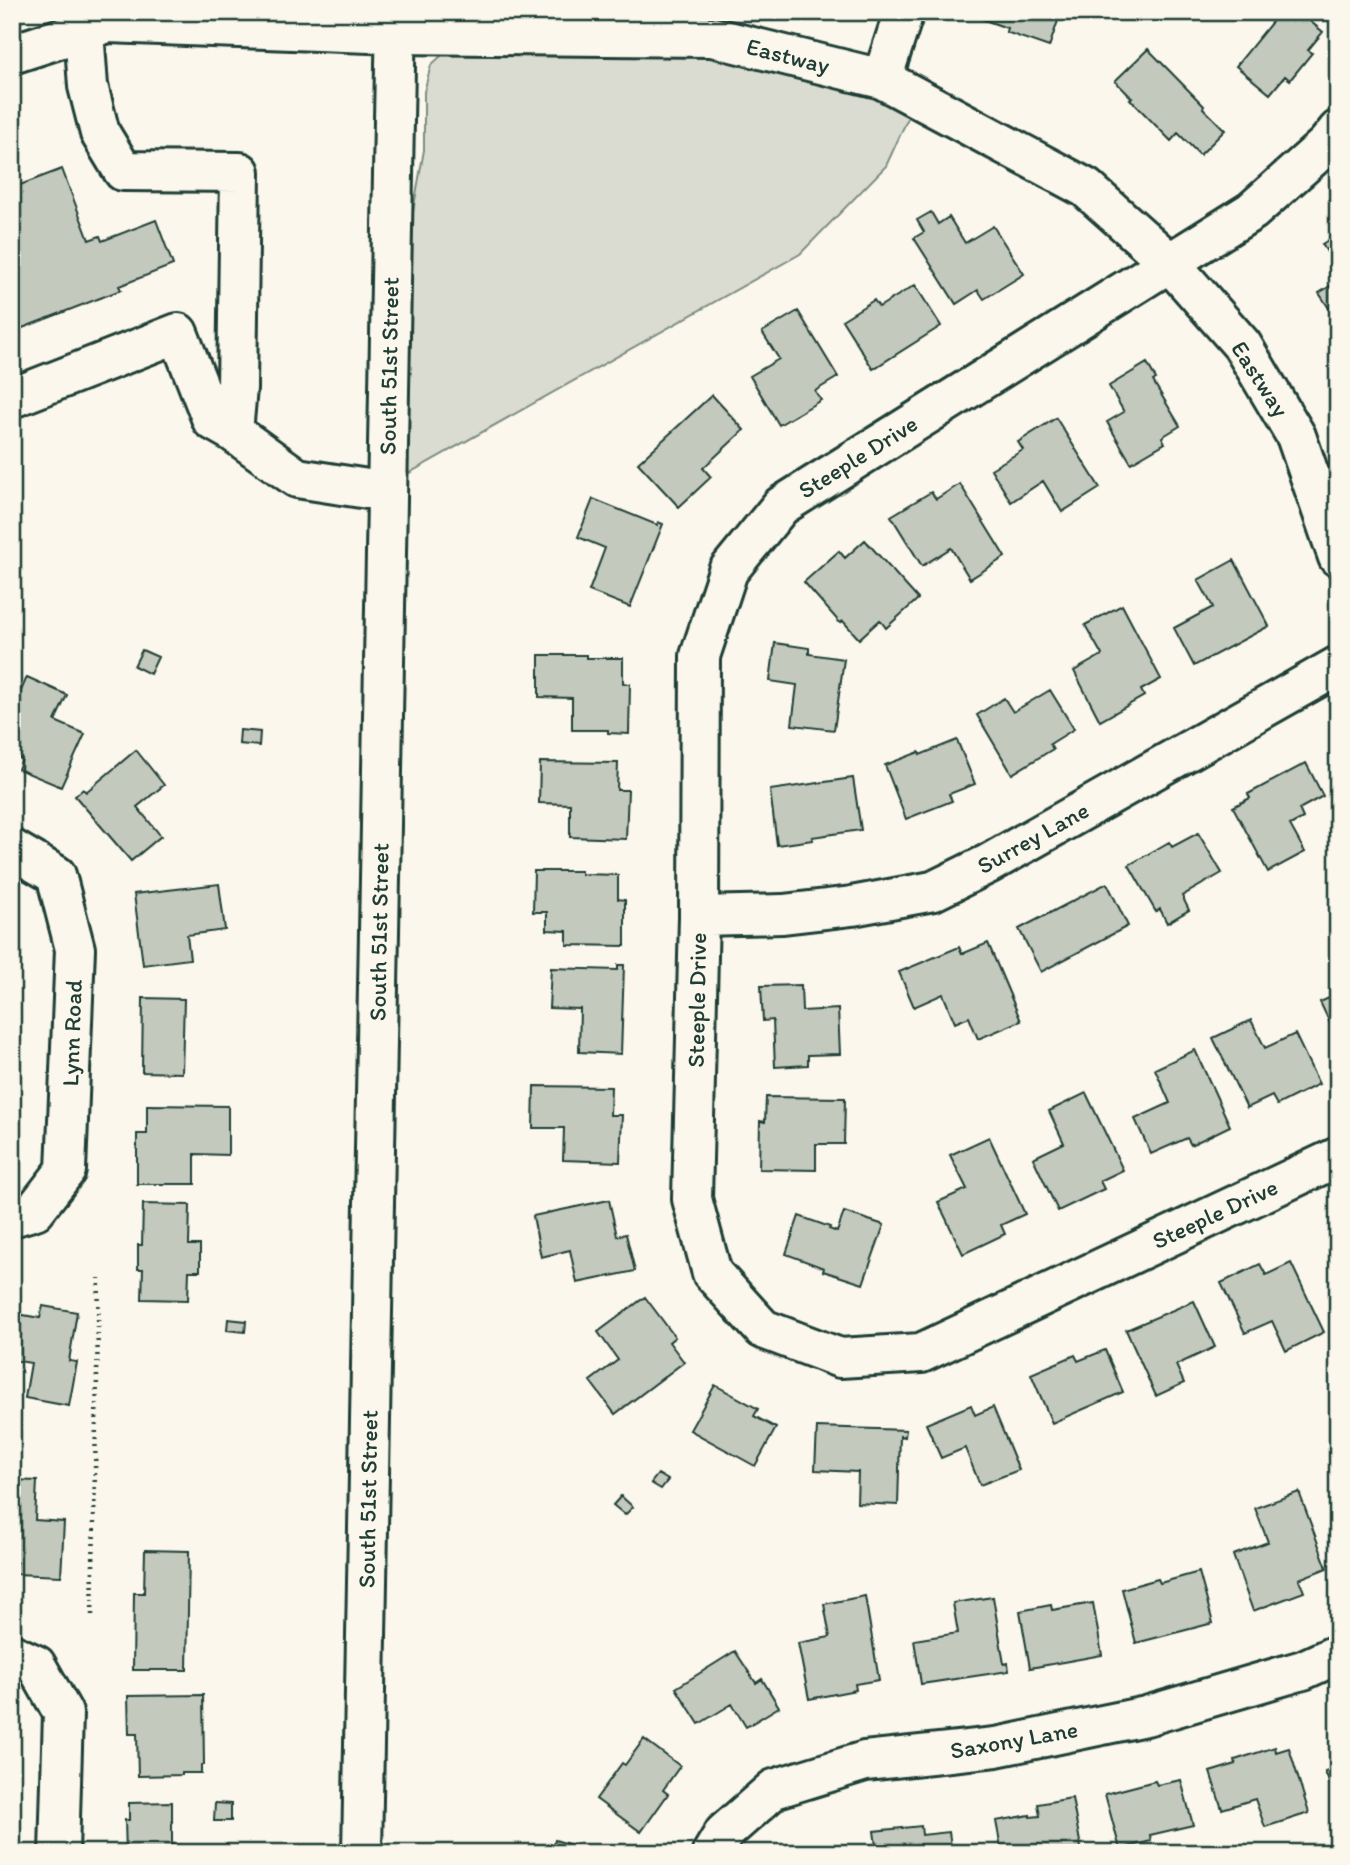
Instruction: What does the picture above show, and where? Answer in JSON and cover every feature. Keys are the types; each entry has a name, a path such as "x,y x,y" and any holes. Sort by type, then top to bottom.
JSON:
{"street":[{"path":"882,79 904,12"},
{"path":"99,22 88,86 100,133 122,172 240,172 237,388 233,432"},
{"name":"Eastway","path":"12,54 99,22 395,23 712,37 882,79 1086,188 1169,262 1242,345 1296,436 1338,556"},
{"name":"South 51st Street","path":"362,1853 395,23"},
{"name":"Steeple Drive","path":"1338,130 1326,145 1252,211 781,506 728,571 700,656 699,916 692,1199 712,1273 763,1329 840,1358 921,1353 1338,1157"},
{"path":"12,398 178,333 212,420 297,478 387,492"},
{"name":"Surrey Lane","path":"699,916 783,914 852,906 933,891 989,864 1338,666"},
{"name":"Lynn Road","path":"12,849 56,874 75,949 66,1171 35,1210 12,1217"},
{"path":"12,1654 36,1665 63,1713 59,1853"},
{"name":"Saxony Lane","path":"712,1853 724,1833 774,1789 865,1761 996,1747 1146,1716 1303,1670 1338,1654"}],"path":[{"path":"92,1615 99,1278"}],"shaded area":[{"path":"626,49 739,58 913,107 886,166 800,254 402,477 408,240 424,150 424,92 431,65 442,55 452,51"}],"building":[{"path":"977,12 1061,12 1049,47 1006,32 1007,28 976,17"},
{"path":"1280,12 1299,12 1323,32 1308,50 1312,53 1290,80 1285,76 1270,94 1236,66"},
{"path":"1148,49 1225,130 1200,155 1178,133 1171,141 1115,81"},
{"path":"62,169 89,240 100,236 102,241 156,220 173,265 119,286 121,290 12,332 12,188"},
{"path":"931,212 938,224 949,217 965,243 993,226 1024,274 984,299 978,290 956,304 914,238 924,232 917,220"},
{"path":"1338,234 1338,269 1322,244"},
{"path":"1338,281 1338,322 1319,293"},
{"path":"915,285 941,326 873,369 842,320 874,300 879,307"},
{"path":"798,311 838,377 815,391 821,400 779,425 750,376 779,359 762,332"},
{"path":"1147,363 1156,379 1153,381 1180,426 1162,437 1165,443 1131,463 1107,422 1124,412 1109,386"},
{"path":"712,395 744,430 703,468 711,477 679,507 638,463"},
{"path":"1056,418 1100,488 1062,512 1043,481 1011,502 991,469 1023,450 1018,442"},
{"path":"960,484 1005,557 970,579 951,548 922,566 891,516 931,492 936,499"},
{"path":"593,499 657,525 658,522 663,524 630,607 589,591 605,548 578,537"},
{"path":"865,540 918,599 886,628 880,620 859,639 843,621 840,623 804,582 839,551 845,558"},
{"path":"1234,560 1269,626 1194,666 1174,628 1213,607 1198,580"},
{"path":"1122,605 1161,679 1141,690 1144,696 1100,721 1074,671 1102,655 1085,625"},
{"path":"775,643 809,648 809,654 844,659 834,730 792,725 797,685 770,681"},
{"path":"142,650 158,657 150,674 134,666"},
{"path":"539,655 623,658 623,683 630,684 629,734 608,733 608,730 572,730 572,698 539,697"},
{"path":"27,677 67,695 55,721 85,734 61,787 18,769 22,759 12,755 12,711"},
{"path":"1050,690 1074,729 1050,744 1053,749 1012,774 977,715 1004,698 1013,712"},
{"path":"240,730 260,732 259,746 239,744"},
{"path":"957,740 975,784 949,794 952,801 906,819 885,765"},
{"path":"136,750 164,785 137,807 161,836 131,861 75,796 83,789 86,792"},
{"path":"540,762 618,763 617,790 628,790 626,839 570,837 570,804 539,803"},
{"path":"1306,763 1323,796 1299,809 1303,818 1290,825 1305,852 1268,872 1233,807 1250,798 1248,794"},
{"path":"853,778 861,830 777,845 770,790"},
{"path":"1198,833 1222,873 1182,896 1189,910 1167,923 1160,909 1156,912 1129,865 1169,842 1172,847"},
{"path":"534,871 581,871 581,874 618,875 618,899 625,900 625,946 567,945 567,931 547,930 547,912 533,912"},
{"path":"1107,883 1128,926 1041,972 1019,929"},
{"path":"219,884 225,930 187,935 190,959 143,965 134,894"},
{"path":"988,943 1021,1021 978,1039 969,1017 955,1023 943,994 914,1007 899,972 959,947 962,954"},
{"path":"618,965 624,965 621,1054 579,1052 580,1009 549,1008 551,968 618,970"},
{"path":"801,985 802,1011 838,1009 840,1054 808,1055 808,1065 775,1067 773,1020 763,1021 761,986"},
{"path":"1338,994 1338,1040 1320,1002"},
{"path":"143,998 184,999 182,1073 142,1072"},
{"path":"1251,1020 1265,1048 1295,1034 1319,1084 1277,1105 1272,1096 1247,1108 1213,1038"},
{"path":"1195,1050 1230,1126 1191,1145 1187,1138 1151,1154 1135,1119 1170,1103 1155,1069"},
{"path":"534,1086 611,1087 610,1115 622,1115 620,1162 563,1160 564,1128 533,1128"},
{"path":"1086,1093 1123,1170 1100,1181 1104,1189 1058,1211 1033,1158 1064,1143 1049,1111"},
{"path":"766,1097 845,1098 844,1144 816,1144 816,1170 759,1169 760,1121 765,1122"},
{"path":"147,1105 228,1106 228,1155 195,1154 195,1184 137,1184 137,1134 147,1134"},
{"path":"989,1137 1025,1214 1001,1225 1005,1234 963,1254 938,1202 967,1189 950,1155"},
{"path":"609,1200 617,1236 626,1234 635,1271 577,1283 570,1250 541,1257 533,1216"},
{"path":"143,1204 190,1205 189,1245 200,1245 200,1271 189,1271 188,1300 142,1299 143,1269 138,1269 138,1245 142,1245"},
{"path":"844,1212 884,1225 863,1284 823,1271 824,1268 786,1254 799,1216 837,1232"},
{"path":"1291,1263 1324,1332 1286,1351 1272,1321 1245,1333 1221,1283 1260,1264 1266,1275"},
{"path":"645,1297 675,1337 669,1342 684,1362 615,1414 590,1381 618,1360 598,1332"},
{"path":"1194,1301 1215,1347 1176,1365 1184,1383 1156,1396 1126,1330"},
{"path":"43,1306 77,1312 69,1361 77,1362 69,1406 25,1398 31,1363 12,1360 12,1313 40,1318"},
{"path":"228,1319 246,1321 245,1332 227,1330"},
{"path":"1105,1350 1123,1392 1052,1423 1031,1374 1075,1355 1078,1361"},
{"path":"715,1385 758,1409 754,1416 776,1428 755,1466 690,1430"},
{"path":"971,1405 975,1415 993,1407 1019,1470 980,1485 965,1448 941,1458 926,1424"},
{"path":"817,1427 906,1430 905,1437 900,1436 898,1505 857,1503 858,1472 815,1470"},
{"path":"658,1474 668,1480 661,1489 651,1483"},
{"path":"12,1480 37,1481 35,1520 64,1522 61,1576 16,1574 17,1563 12,1563"},
{"path":"1299,1492 1327,1568 1299,1579 1304,1592 1253,1611 1233,1555 1268,1542 1255,1508"},
{"path":"621,1496 633,1507 625,1515 613,1505"},
{"path":"145,1550 189,1551 187,1670 133,1670 134,1593 144,1593"},
{"path":"1199,1572 1213,1623 1136,1643 1122,1589 1158,1579 1160,1583"},
{"path":"865,1596 879,1680 855,1684 856,1690 809,1699 798,1643 830,1637 824,1604"},
{"path":"993,1597 1004,1664 1008,1663 1009,1671 921,1684 914,1640 958,1633 953,1603"},
{"path":"1093,1603 1102,1655 1030,1668 1020,1611 1051,1605 1052,1610"},
{"path":"735,1651 756,1683 762,1679 779,1707 746,1727 732,1704 699,1724 676,1688"},
{"path":"203,1695 204,1765 201,1765 201,1773 138,1776 137,1734 129,1734 128,1696"},
{"path":"644,1739 680,1766 663,1790 668,1794 641,1832 596,1799 622,1763 625,1765"},
{"path":"1275,1747 1276,1752 1289,1748 1309,1813 1265,1827 1255,1799 1222,1809 1210,1772 1236,1764 1235,1760"},
{"path":"1338,1767 1338,1803 1325,1772"},
{"path":"1181,1780 1193,1825 1150,1835 1151,1841 1120,1849 1105,1794 1155,1781 1157,1785"},
{"path":"1072,1798 1082,1853 1002,1853 996,1821 1030,1815 1040,1816 1038,1804"},
{"path":"172,1802 172,1845 180,1845 180,1853 126,1853 125,1820 129,1820 129,1803"},
{"path":"215,1803 231,1804 231,1821 214,1821"},
{"path":"921,1826 922,1835 949,1832 952,1853 877,1853 874,1831"},
{"path":"555,1840 599,1853 551,1853"}]}
